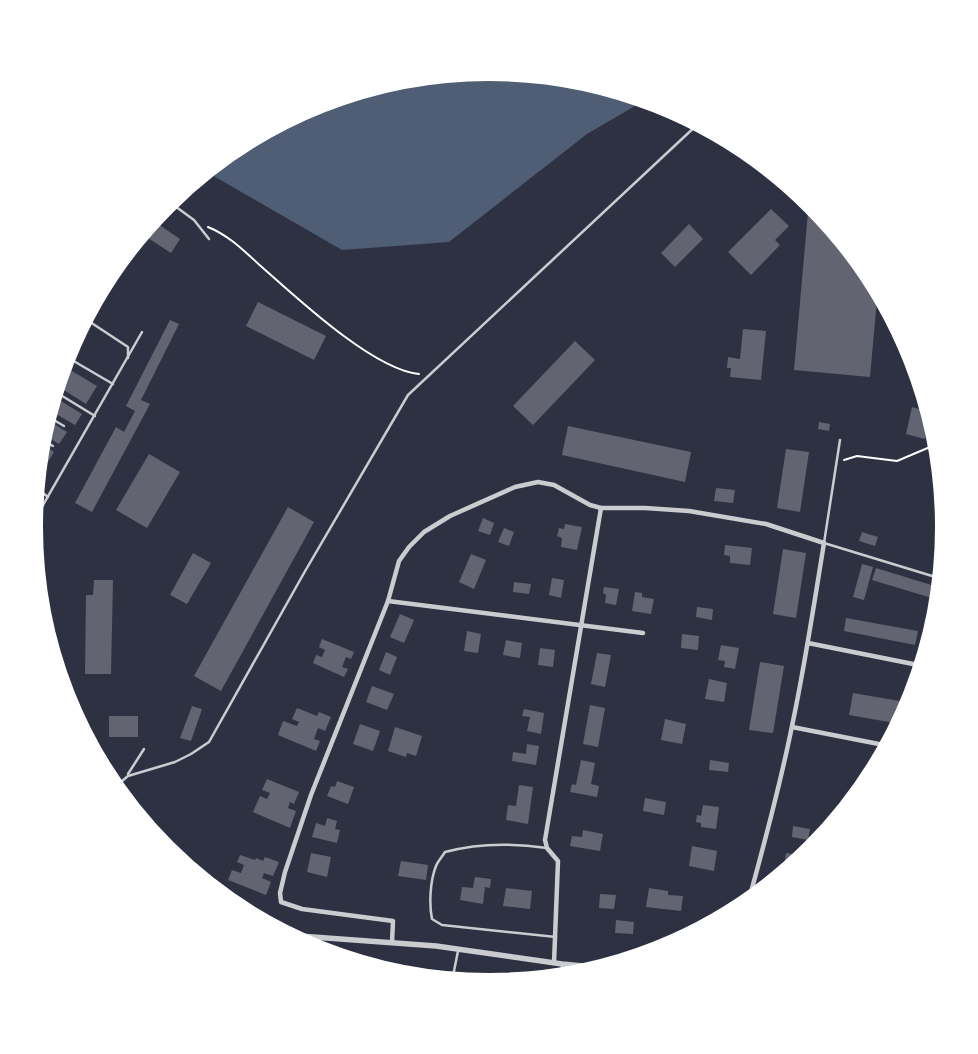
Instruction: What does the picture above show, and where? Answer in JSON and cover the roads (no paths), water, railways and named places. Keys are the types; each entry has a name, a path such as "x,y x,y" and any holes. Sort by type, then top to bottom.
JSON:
{"street":[{"path":"392,942 393,921 302,909 281,902 280,893 285,872 311,795 388,601 399,561 409,547 424,532 450,516 515,487 538,482 554,485 590,505 601,508 689,511 766,524 824,543 792,728 771,819 751,890"},
{"path":"554,963 558,861 547,848 545,840 601,508"},
{"path":"388,601 643,633"},
{"path":"808,644 916,665"},
{"path":"792,728 882,745"},
{"path":"304,936 458,948 582,966"}],"lane":[{"path":"128,776 175,762 209,742 304,572 408,395 694,127"},
{"path":"176,206 194,220 209,239"},
{"path":"89,322 128,347 128,359"},
{"path":"41,510 142,332"},
{"path":"72,360 113,384"},
{"path":"60,395 95,416"},
{"path":"53,420 64,426"},
{"path":"840,440 824,543 935,577"},
{"path":"48,443 53,446"},
{"path":"42,492 48,497"},
{"path":"121,782 128,776 144,749"},
{"path":"547,848 520,844 487,846 445,852 437,864 433,875 430,910 432,919 442,925 556,937"},
{"path":"453,974 458,948"},
{"path":"562,964 562,970"}],"water":[{"path":"489,78 548,82 605,93 638,104 587,134 449,242 342,250 211,175 265,138 317,112 373,93 430,82"}]}
